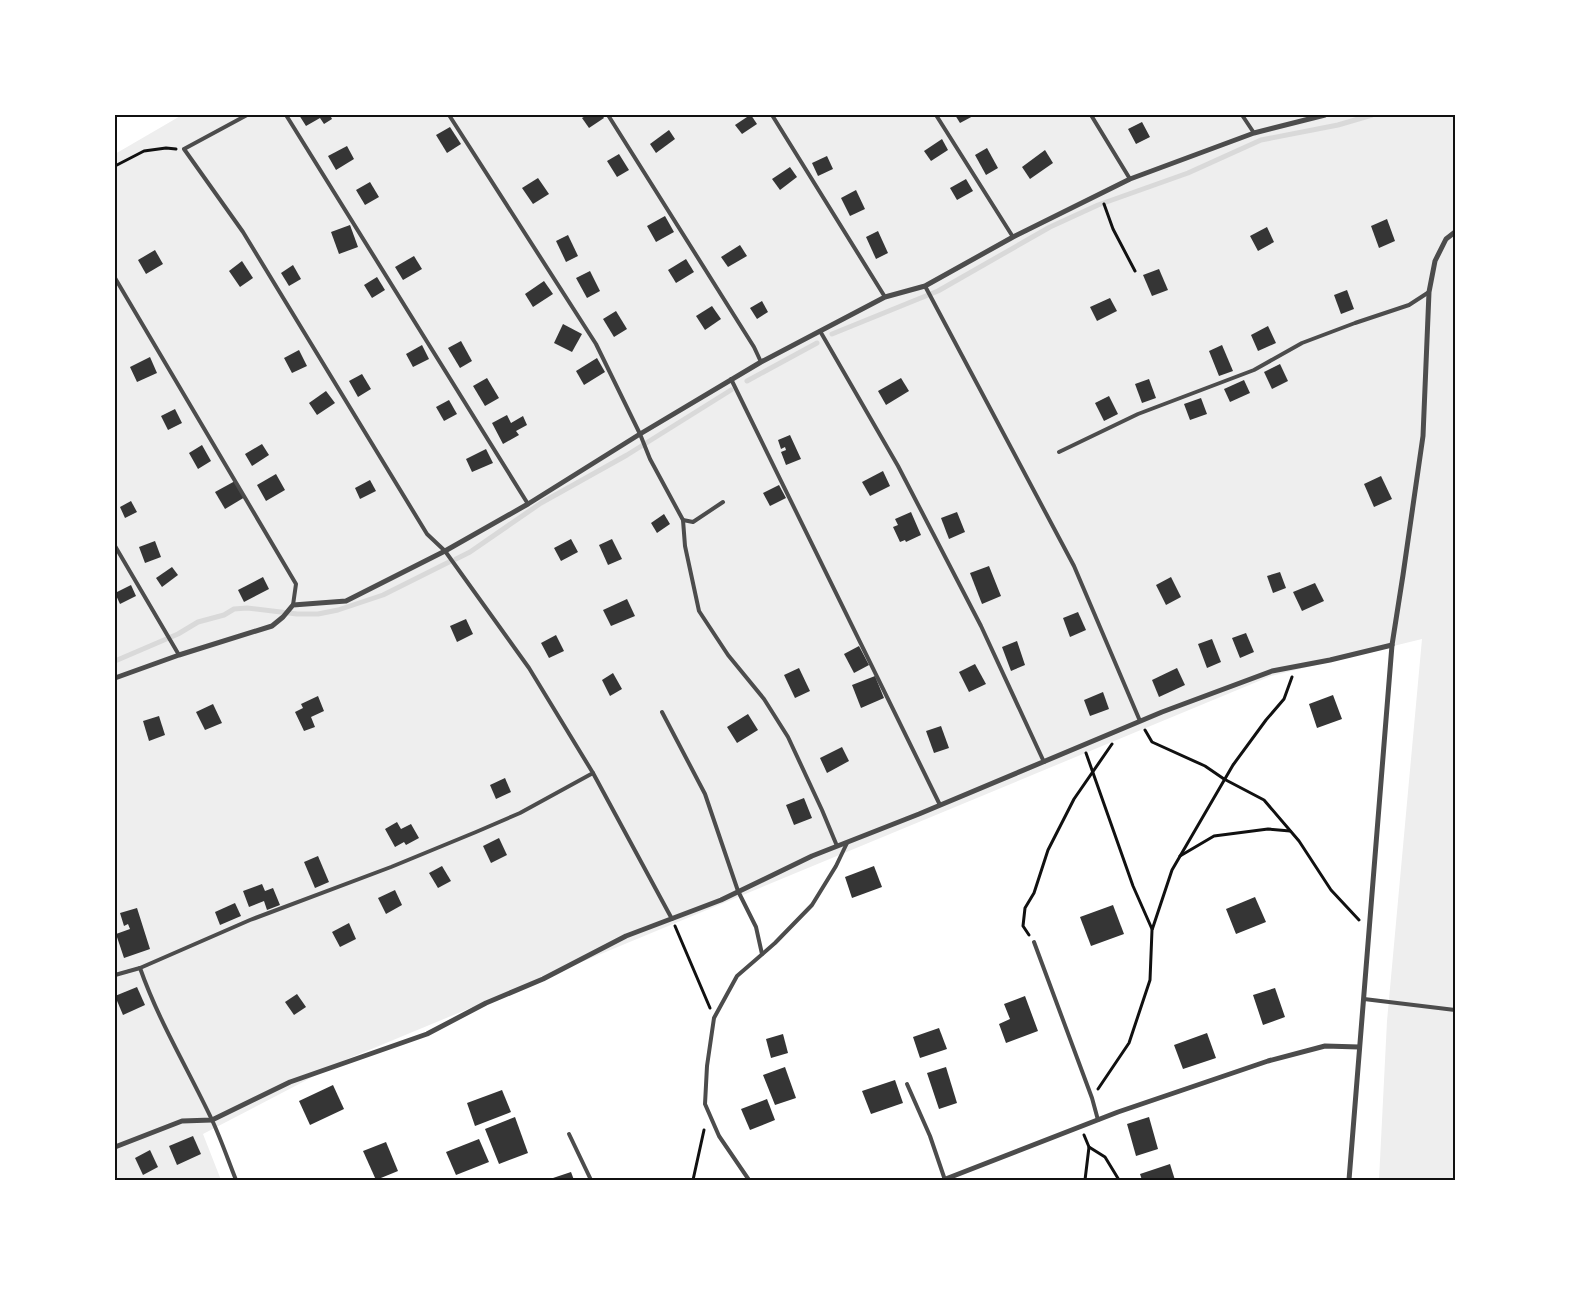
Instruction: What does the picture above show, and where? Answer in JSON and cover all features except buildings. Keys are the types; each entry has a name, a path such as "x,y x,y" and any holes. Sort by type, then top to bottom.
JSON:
{"street":[{"path":"115,678 272,626 292,606 346,601 445,551 528,504 731,379 885,297 926,287 1013,237 1130,179 1254,133 1325,115"},
{"path":"1349,1180 1392,645 1404,575 1422,436 1429,292 1435,261 1446,239 1455,232"},
{"path":"115,1147 182,1121 212,1120 290,1082 427,1034 486,1004 543,979 626,936 721,900 812,856 940,805 1140,721 1272,671 1330,660 1392,645"},
{"path":"944,1180 1080,1126 1268,1061 1325,1046 1359,1047"}],"lane":[{"path":"247,115 184,149 243,232 427,534 445,551 529,668 593,772 672,919"},
{"path":"286,115 528,504"},
{"path":"449,115 596,344 647,451 683,520 685,546 699,610 728,655 764,699 788,736 838,846"},
{"path":"608,115 754,347 761,362"},
{"path":"772,115 885,297"},
{"path":"936,115 1013,237"},
{"path":"1090,115 1130,179"},
{"path":"1242,115 1254,133"},
{"path":"115,278 296,584 292,606"},
{"path":"926,287 1074,566 1140,721"},
{"path":"1059,452 1138,414 1254,370 1302,343 1409,305 1429,292"},
{"path":"820,330 898,466 981,626 1044,762"},
{"path":"731,379 940,805"},
{"path":"683,520 693,522 723,502"},
{"path":"115,546 179,656"},
{"path":"662,712 705,794 738,891 756,927 762,954"},
{"path":"115,976 140,968 250,920 391,867 476,832 520,813 593,772"},
{"path":"749,1180 719,1136 705,1104 707,1066 714,1018 737,976 812,905 836,866 847,842"},
{"path":"1034,942 1092,1098 1098,1120"},
{"path":"140,968 148,991 170,1038 212,1120 236,1180"},
{"path":"1364,999 1455,1010"},
{"path":"907,1084 930,1136 944,1180"},
{"path":"569,1134 591,1180"}],"path":[{"path":"115,166 144,151 166,148 184,149"},
{"path":"1105,210 1136,271"},
{"path":"1092,1098 1129,1043 1150,980 1152,930 1172,870 1224,779 1266,720 1284,699 1293,674"},
{"path":"1140,721 1152,742 1205,766 1224,779 1264,800 1299,841 1332,890 1370,931"},
{"path":"1034,942 1023,926 1025,908 1034,893 1048,850 1074,799 1105,756 1120,730"},
{"path":"1084,745 1133,886 1152,930"},
{"path":"1180,856 1214,836 1268,829 1290,831"},
{"path":"672,919 714,1018"},
{"path":"1080,1126 1089,1147 1085,1180"},
{"path":"693,1180 704,1135 704,1127"},
{"path":"1089,1147 1105,1157 1119,1180"}],"shaded area":[{"path":"182,115 1455,115 1455,1180 1379,1180 1387,1021 1422,639 1271,676 345,1060 203,1134 221,1180 115,1180 115,154"}],"waterway":[{"path":"832,334 938,291 1050,227 1098,205 1188,173 1261,140 1338,125 1372,115"},
{"path":"747,381 817,343"},
{"path":"456,559 470,552 541,503 627,455 731,390"},
{"path":"115,661 178,634 198,622 224,615 234,609 247,608 297,614 318,614 338,610 383,595 449,562"}]}
